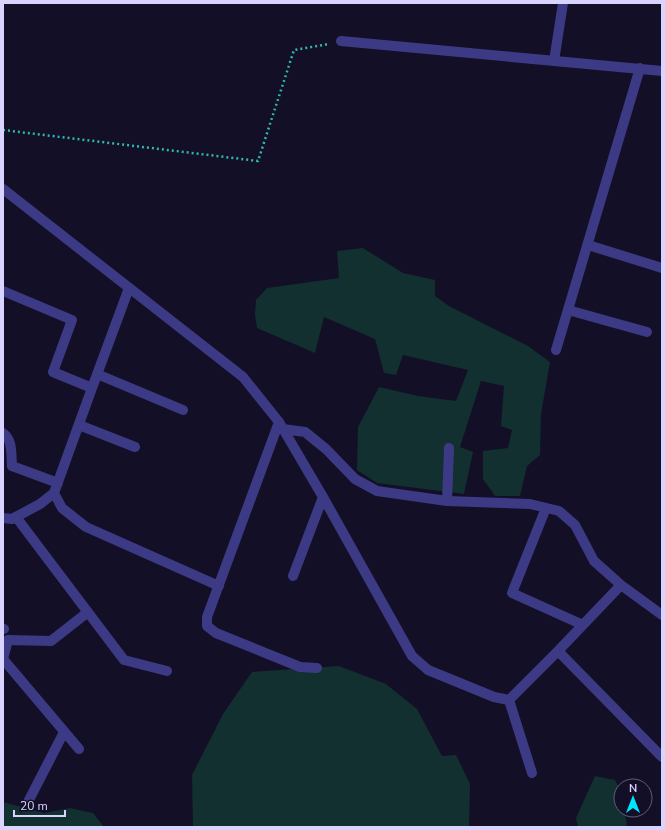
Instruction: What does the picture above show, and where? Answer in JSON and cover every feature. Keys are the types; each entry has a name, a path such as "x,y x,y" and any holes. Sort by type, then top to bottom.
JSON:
{"street":[{"path":"554,61 563,3"},
{"path":"341,41 662,71"},
{"path":"556,350 640,68"},
{"path":"3,190 243,377 281,426 323,497 412,656 428,670 494,697 509,700"},
{"path":"588,245 662,268"},
{"path":"3,518 12,519 40,504 54,493 129,288"},
{"path":"3,291 72,320 53,372 92,388"},
{"path":"568,310 647,332"},
{"path":"97,374 183,410"},
{"path":"79,425 135,447"},
{"path":"281,426 305,432 326,448 355,479 377,491 447,501 530,504 559,511 575,525 594,561 621,585 662,615"},
{"path":"281,426 218,586 207,617 207,626 216,633 300,667 317,668"},
{"path":"3,433 6,434 10,443 12,466 58,483"},
{"path":"447,501 449,448"},
{"path":"54,493 62,508 86,527 218,586"},
{"path":"293,576 323,497"},
{"path":"546,508 512,593 583,625"},
{"path":"16,517 124,660 167,671"},
{"path":"509,700 621,585"},
{"path":"79,749 3,659 8,640 51,641 88,612"},
{"path":"558,651 662,757"},
{"path":"509,700 532,772"},
{"path":"29,800 64,732"}],"path":[{"path":"3,130 258,161 294,50 341,41"}],"green space":[{"path":"363,248 403,273 435,280 435,296 449,306 528,346 550,362 541,414 540,455 527,466 520,496 495,496 483,479 483,451 508,448 512,430 501,426 504,386 481,381 460,447 473,452 464,494 377,483 357,470 358,427 379,387 418,396 456,401 468,370 403,355 396,375 384,373 375,339 324,317 315,353 257,328 255,315 256,300 267,288 339,278 337,251"},
{"path":"339,666 386,684 417,709 442,756 456,755 470,784 469,827 193,827 192,775 223,714 252,672"},
{"path":"595,776 613,780 613,818 626,818 627,827 578,827 576,818"},
{"path":"3,802 44,813 70,808 93,813 104,827 3,827"}]}
